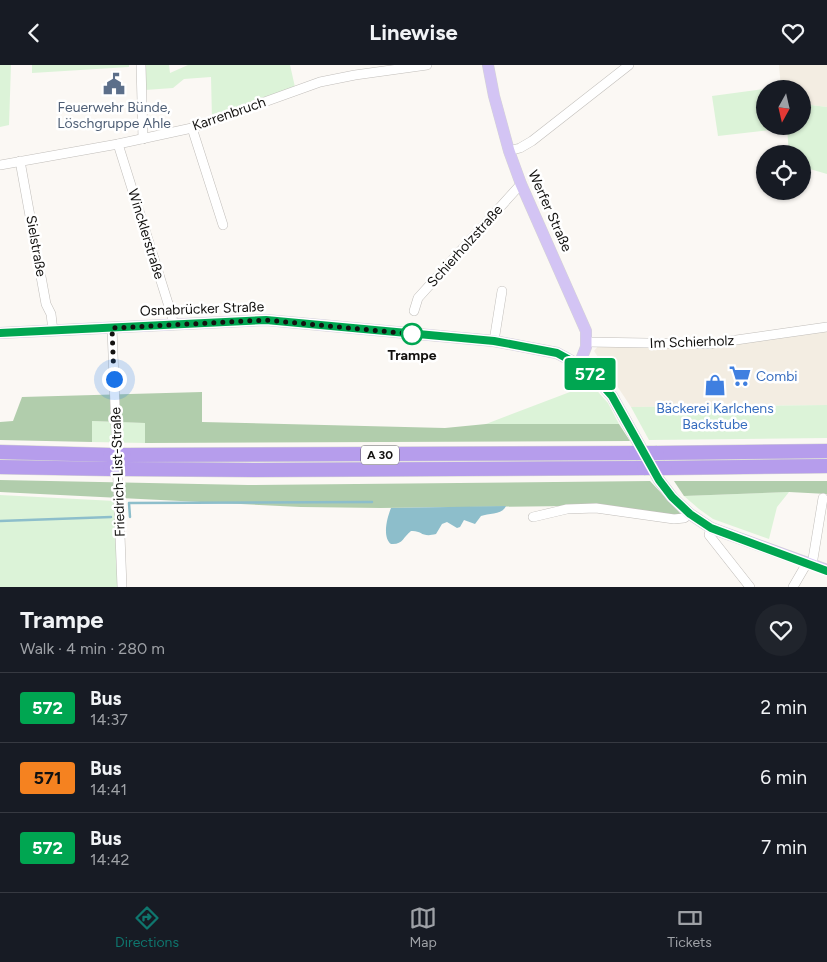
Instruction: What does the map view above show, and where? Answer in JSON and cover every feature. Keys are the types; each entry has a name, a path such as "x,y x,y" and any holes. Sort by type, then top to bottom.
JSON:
{"highway":[{"name":"A 30","path":"0,467 117,462 827,451"},
{"name":"A 30","path":"0,452 117,462 264,470 827,466"}],"main road":[{"name":"Werfer Straße","path":"488,65 494,96 509,151 521,184 586,331 587,342"},
{"name":"Osnabrücker Straße","path":"0,333 173,324 283,321 494,341 557,353 579,365 595,377 617,402 659,480 672,497 690,514 711,528 827,571"},
{"path":"579,365 587,342"}],"street":[{"path":"141,65 143,139"},
{"name":"Karrenbruch","path":"0,165 118,144 192,128 320,82 427,65"},
{"path":"509,151 520,148 532,141 629,65"},
{"path":"192,128 223,225"},
{"name":"Wincklerstraße","path":"118,144 173,324"},
{"name":"Sielstraße","path":"20,161 46,304 52,314 53,331"},
{"name":"Schierholzstraße","path":"414,311 418,298 521,184"},
{"path":"494,341 502,291"},
{"name":"Im Schierholz","path":"587,342 708,344 827,327"},
{"name":"Friedrich-List-Straße","path":"112,328 122,587"},
{"path":"793,587 810,564 823,498"},
{"path":"533,517 567,509 596,508 674,519 684,518 690,514"},
{"path":"711,528 709,535 750,587"}],"shaded area":[{"path":"779,65 827,65 827,107 811,105 811,80 780,80"},
{"path":"827,330 827,405 631,407 594,351 599,345 665,346"}],"green space":[{"path":"0,65 11,65 9,125 0,127"},
{"path":"32,65 129,65 129,67 32,73"},
{"path":"144,65 169,65 170,73 188,65 290,65 295,87 212,119 211,77 184,79 173,88 145,90"},
{"path":"756,90 756,132 718,136 712,96"},
{"path":"811,105 827,107 827,174 811,169 811,145 788,145 788,135 811,135"},
{"path":"591,384 608,403 619,424 486,424"},
{"path":"202,392 202,422 445,428 486,424 619,424 630,441 145,443 145,423 92,421 92,442 0,440 0,422 13,421 22,397"},
{"path":"827,405 827,438 649,440 631,407"},
{"path":"92,421 146,423 145,443 92,442"},
{"path":"0,480 248,485 650,481 681,514 674,516 567,506 301,507 0,492"},
{"path":"674,481 827,481 827,494 789,492 684,496"},
{"path":"789,492 777,507 769,539 713,519 684,496"},
{"path":"0,495 115,501 118,587 0,587"}],"water":[{"path":"506,506 502,511 481,516 475,524 464,520 460,527 457,528 447,522 442,524 436,534 424,535 411,531 398,543 391,544 388,541 386,532 391,508"}],"waterway":[{"path":"130,517 129,503 372,502"},
{"path":"0,521 111,517"}],"bus line":[{"name":"572","path":"0,333 266,320 494,341 557,353 579,365 595,377 617,402 659,480 672,497 690,514 711,528 827,571"}],"place":[{"name":"Feuerwehr Bünde, Löschgruppe Ahle","path":"114,84"},
{"name":"Trampe","path":"412,334"},
{"name":"Combi","path":"740,376"},
{"name":"Bäckerei Karlchens Backstube","path":"715,385"}],"route":[{"path":"114,379 112,328 266,320 412,334"}]}
